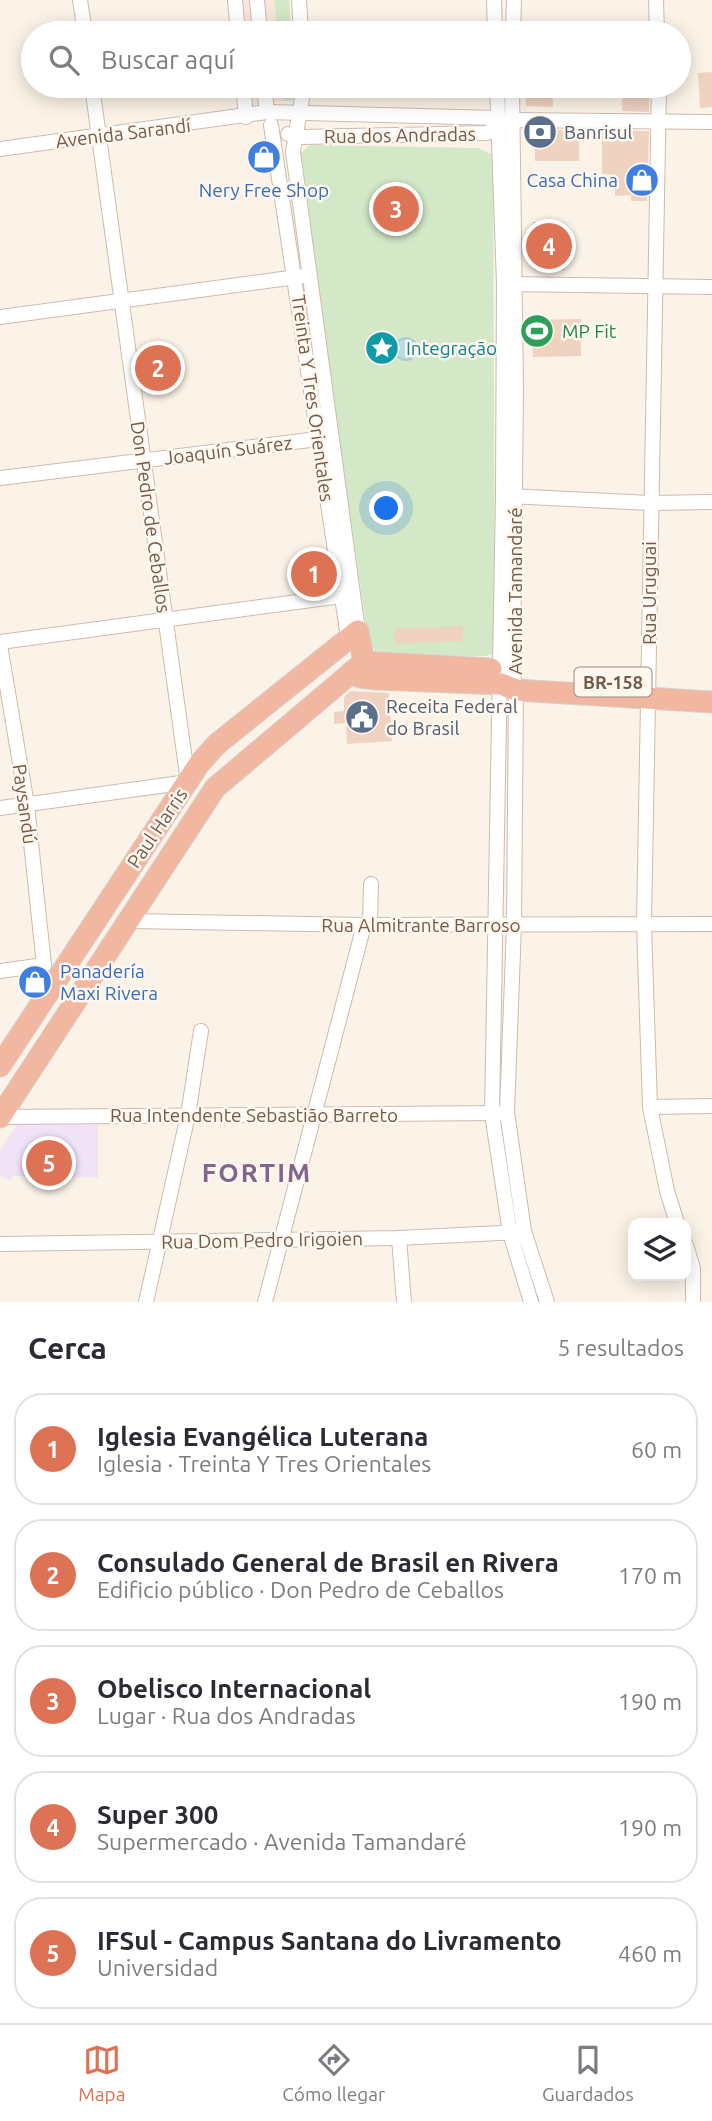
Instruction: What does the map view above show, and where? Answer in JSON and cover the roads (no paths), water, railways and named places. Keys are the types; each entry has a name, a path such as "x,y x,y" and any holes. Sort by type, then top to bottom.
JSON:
{"highway":[{"name":"Treinta Y Tres Orientales","path":"353,634 358,667"},
{"name":"Paul Harris","path":"0,1066 53,969 217,744 353,634"},
{"name":"BR-158","path":"358,667 360,677 376,679 508,680 648,690 712,688"},
{"path":"0,1117 130,921 208,797 226,777 358,667"},
{"name":"BR-158","path":"648,690 712,702"}],"street":[{"path":"80,0 83,21"},
{"path":"234,0 237,21"},
{"path":"257,0 259,21"},
{"path":"299,0 300,21"},
{"path":"494,0 495,21"},
{"path":"513,21 514,0"},
{"path":"656,0 657,21"},
{"name":"Don Pedro de Ceballos","path":"94,98 188,782"},
{"path":"244,98 246,117"},
{"path":"271,98 282,119 296,98"},
{"name":"Avenida Tamandaré","path":"499,98 503,122 510,284 508,680 514,925 499,1113"},
{"name":"Avenida Tamandaré","path":"503,122 509,98"},
{"name":"Rua Uruguai","path":"659,98 643,925 650,1107 667,1191 675,1218"},
{"name":"Avenida Sarandí","path":"0,149 246,117 282,119"},
{"name":"Rua dos Andradas","path":"282,119 460,134 487,133 503,122"},
{"name":"Rua dos Andradas","path":"282,119 712,122"},
{"name":"Treinta Y Tres Orientales","path":"282,119 353,634"},
{"name":"Treinta Y Tres Orientales","path":"282,119 294,164 303,276"},
{"path":"0,317 303,276"},
{"path":"510,284 712,286"},
{"name":"Joaquín Suárez","path":"0,478 325,438"},
{"path":"509,497 650,503 712,502"},
{"path":"0,643 347,595"},
{"name":"Paysandú","path":"0,643 53,969"},
{"name":"Avenida Tamandaré","path":"508,680 496,924 499,1113 517,1232 531,1302"},
{"path":"0,808 188,782 208,797"},
{"path":"265,1302 313,1113 367,925 371,884"},
{"name":"Rua Almitrante Barroso","path":"130,921 367,925 712,924"},
{"path":"0,971 53,969 86,984"},
{"path":"146,1302 188,1115 201,1031"},
{"path":"650,1107 712,1106"},
{"name":"Rua Intendente Sebastião Barreto","path":"0,1117 499,1113"},
{"name":"Avenida Tamandaré","path":"517,1232 547,1302"},
{"name":"Rua Dom Pedro Irigoien","path":"0,1244 399,1238 517,1232"},
{"path":"399,1238 404,1302"},
{"path":"691,1261 693,1302"}],"water":[{"path":"406,338 414,341 417,349 414,357 406,360 398,357 395,349 398,341"}],"place":[{"name":"Banrisul","path":"540,132"},
{"name":"Nery Free Shop","path":"264,157"},
{"name":"Casa China","path":"642,180"},
{"name":"Obelisco Internacional","path":"396,209"},
{"name":"Super 300","path":"549,246"},
{"name":"MP Fit","path":"537,331"},
{"name":"Integração","path":"382,348"},
{"name":"Consulado General de Brasil en Rivera","path":"158,368"},
{"name":"Iglesia Evangélica Luterana","path":"314,574"},
{"name":"Receita Federal do Brasil","path":"362,717"},
{"name":"Panadería Maxi Rivera","path":"35,982"},
{"name":"IFSul - Campus Santana do Livramento","path":"49,1163"}],"district":[{"name":"FORTIM","path":"257,1172"}]}
